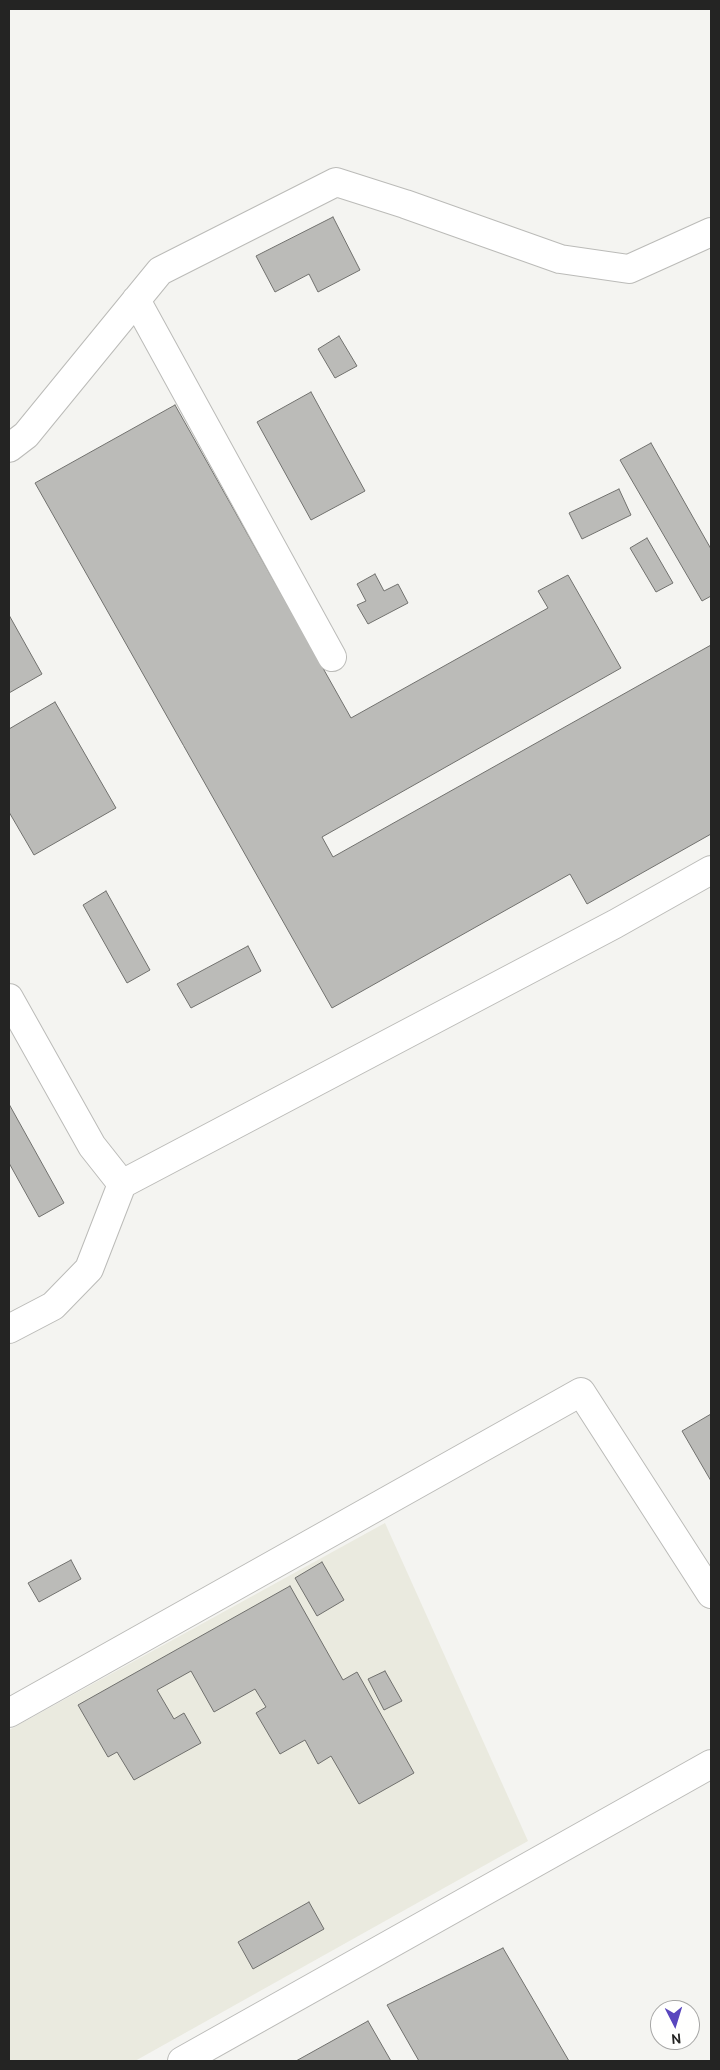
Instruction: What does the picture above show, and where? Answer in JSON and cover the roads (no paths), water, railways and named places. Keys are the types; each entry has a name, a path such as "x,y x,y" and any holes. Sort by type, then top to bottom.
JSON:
{"street":[{"path":"9,448 26,435 160,271 336,182 405,204 560,259 629,269 711,232"},
{"path":"136,300 332,657"},
{"path":"9,1329 53,1306 89,1270 122,1184 615,924 711,870"},
{"path":"9,998 92,1146 122,1184"},
{"path":"9,1713 581,1392 711,1594"},
{"path":"182,2061 711,1764"}]}
